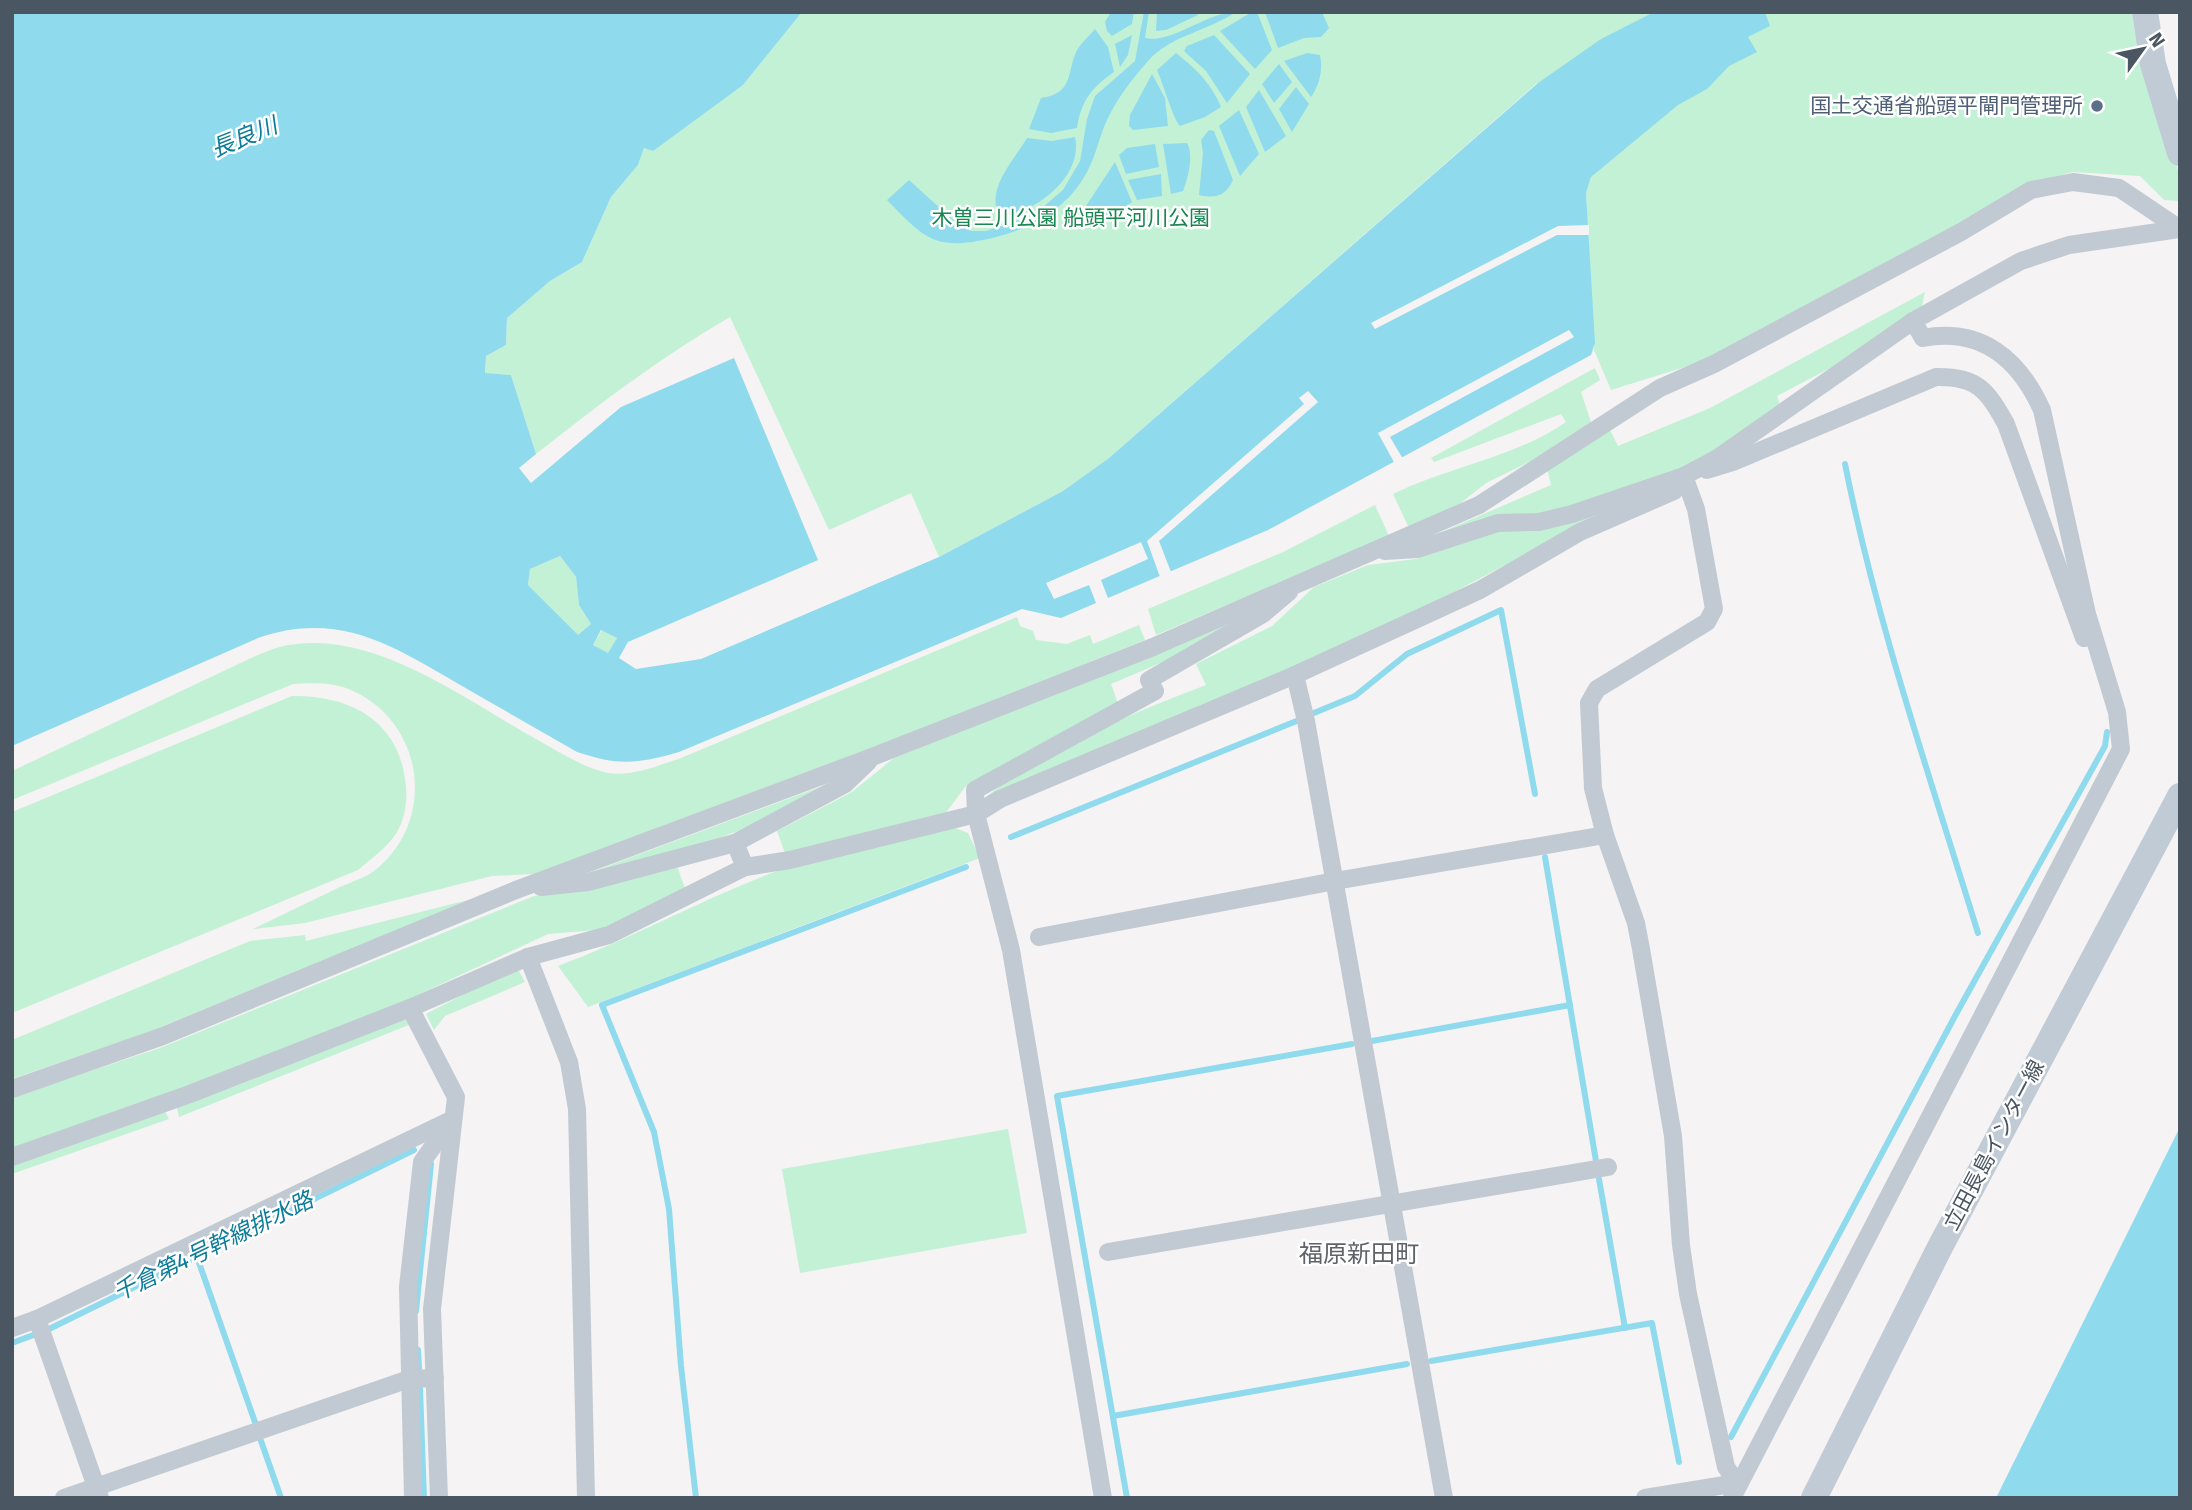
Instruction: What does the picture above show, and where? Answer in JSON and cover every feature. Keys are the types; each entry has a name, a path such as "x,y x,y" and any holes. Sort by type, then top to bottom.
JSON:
{"main road":[{"path":"2145,12 2153,64 2180,153"},
{"name":"立田長島インター線","path":"1814,1498 1940,1247 2180,796"}],"street":[{"path":"12,1089 163,1036 516,890 873,757 1153,648 1306,579 1374,552 1479,505 1660,388 1726,358 1961,232 2031,190 2073,183 2119,188 2179,229"},
{"path":"12,1157 111,1124 410,1008 528,957 609,935 745,867 789,860 976,814 1000,799 1295,675 1480,590 1580,531 1674,491 1684,476 1716,458 1913,321 2021,261 2069,245 2179,229"},
{"path":"1735,1490 2121,749 2117,712 2087,614 2042,410 2033,390 2011,361 1996,349 1971,339 1944,334 1923,338 1913,321"},
{"path":"1374,552 1418,549 1498,523 1539,522 1561,517 1733,462 1936,377 1959,377 1976,384 1992,399 2006,424 2074,615 2117,712"},
{"path":"1684,476 1696,509 1714,609 1707,622 1597,689 1588,703 1593,789 1605,835 1639,936 1673,1136 1681,1245 1688,1294 1726,1467 1735,1490"},
{"path":"1103,1498 1011,950 976,814 975,790 1155,691 1149,680 1263,614 1306,579"},
{"path":"1295,675 1335,881 1444,1498"},
{"path":"516,890 588,882 735,843 845,784 873,757"},
{"path":"1039,937 1335,881 1605,835"},
{"path":"735,843 745,867"},
{"path":"528,957 569,1062 577,1109 586,1498"},
{"path":"410,1008 456,1097 432,1309 439,1498"},
{"path":"12,1328 38,1321 453,1118"},
{"path":"413,1498 408,1379 408,1287 422,1162 453,1118"},
{"path":"1108,1251 1608,1167"},
{"path":"38,1321 98,1492"},
{"path":"64,1498 98,1492 408,1379 435,1378"},
{"path":"1645,1498 1735,1490"}],"green space":[{"name":"木曽三川公園 船頭平河川公園","path":"802,12 2132,12 2135,33 2180,177 2180,198 2179,201 2164,200 2140,176 2073,172 2035,182 1958,227 1701,362 1611,390 1594,350 1586,193 1591,177 1537,83 1109,458 1063,491 939,557 911,493 829,530 730,317 679,348 536,454 511,375 485,374 486,356 506,345 507,318 550,281 582,262 611,197 638,165 644,148 743,85"},
{"path":"1925,292 1922,306 1834,366 1777,396 1780,405 1714,452 1674,474 1564,513 1423,540 1551,485 1547,469 1610,430 1618,446 1710,408"},
{"path":"1595,368 1600,380 1581,392 1592,425 1539,457 1486,483 1453,509 1409,528 1393,494 1526,444 1566,422 1561,414 1434,462 1431,458"},
{"path":"1375,505 1389,536 1156,635 1148,609 1283,552"},
{"path":"1602,514 1399,621 1290,671 982,800 1007,781 1061,748 1147,708 1206,685 1196,664 1272,626 1314,587 1368,565 1416,559 1502,531"},
{"path":"560,556 576,577 579,605 591,624 578,636 528,585 530,569"},
{"path":"1249,615 1198,647 1111,684 1119,706 965,787 945,814 785,853 777,831 852,792 894,758"},
{"path":"1017,617 1020,626 1033,631 1036,640 1067,644 1090,635 1093,644 1139,625 1145,640 898,738 534,874 492,876 305,923 253,929 374,871 395,849 408,825 414,798 414,771 406,745 392,722 372,702 346,688 313,683 293,684 12,800 12,771 249,659 289,645 321,643 354,648 386,658 418,671 571,759 599,771 617,774 645,770 681,758"},
{"path":"602,630 617,638 608,654 593,645"},
{"path":"292,696 332,700 350,706 380,726 392,741 400,758 406,799 400,826 389,843 358,870 12,1013 12,812"},
{"path":"833,782 775,814 714,840 650,860 586,874"},
{"path":"955,828 968,833 980,858 588,1007 558,966 788,867 850,850"},
{"path":"677,866 686,891 609,929 548,934 411,998 190,1088 12,1151 12,1097 160,1048 534,896 590,890"},
{"path":"476,898 151,1031 12,1079 12,1040 250,941 305,935 306,941"},
{"path":"512,969 519,971 525,982 445,1016 434,1030 426,1014"},
{"path":"401,1016 408,1018 411,1024 179,1117 176,1104"},
{"path":"164,1109 169,1119 12,1174 12,1162"},
{"path":"1008,1129 1027,1233 800,1273 782,1169"}],"water":[{"name":"長良川","path":"12,12 802,12 743,85 653,151 644,148 638,165 611,197 582,262 550,281 507,318 506,345 486,356 485,373 511,375 536,454 519,468 531,483 621,407 734,358 818,560 628,642 619,658 636,669 701,659 939,557 1063,491 1109,458 1538,83 1601,39 1654,12 1765,12 1770,26 1748,37 1757,52 1729,66 1707,89 1678,105 1591,177 1586,193 1595,343 1591,355 1268,530 1108,598 1101,580 1148,559 1141,542 1046,583 1054,599 1089,585 1096,603 1061,618 1022,609 679,752 639,761 605,760 577,752 389,646 365,636 315,628 287,630 258,638 12,746","holes":["560,556 576,577 579,605 591,624 578,635 528,585 530,569","601,630 617,638 608,653 593,645"]},
{"path":"1111,12 1134,12 1132,24 1112,36 1107,31 1105,22"},
{"path":"1144,12 1149,12 1145,38 1156,39 1213,17 1236,12 1168,45 1148,61 1112,110 1092,162 1081,182 1060,206 1019,230 988,239 954,243 942,242 921,232 887,200 909,180 951,218 971,231 986,231 1028,217 1043,207 1063,190 1080,161 1087,119 1095,96 1135,61"},
{"path":"1157,12 1197,12 1198,15 1166,30 1156,31"},
{"path":"1252,12 1257,12 1272,50 1255,69 1220,31"},
{"path":"1265,12 1322,12 1329,28 1321,37 1304,38 1278,48"},
{"path":"1095,29 1108,47 1114,72 1089,96 1081,110 1077,128 1051,133 1029,129 1041,98 1051,96 1064,87 1076,52"},
{"path":"1132,35 1128,55 1120,67 1115,44"},
{"path":"1214,35 1250,74 1227,103 1206,71 1184,51 1187,46"},
{"path":"1176,53 1202,77 1221,107 1205,117 1180,126 1157,70"},
{"path":"1307,53 1320,55 1321,60 1319,82 1311,97 1284,61"},
{"path":"1279,64 1292,82 1274,103 1262,84"},
{"path":"1152,74 1165,98 1168,126 1133,130 1129,126 1130,115"},
{"path":"1296,87 1309,104 1292,132 1279,109"},
{"path":"1259,90 1286,136 1265,152 1246,107"},
{"path":"1239,110 1259,154 1240,176 1219,126"},
{"path":"1209,130 1214,131 1233,180 1223,193 1210,197 1199,195 1203,153 1201,140"},
{"path":"1075,137 1076,152 1072,166 1054,190 1028,208 1000,216 996,206 998,186 1027,138 1052,141"},
{"path":"1187,143 1190,160 1185,186 1183,191 1171,194 1163,144"},
{"path":"1155,144 1159,167 1126,174 1119,155 1127,148"},
{"path":"1115,162 1132,202 1107,220 1085,222 1080,215"},
{"path":"1161,174 1162,196 1137,200 1128,180"},
{"path":"2180,1127 2180,1498 1996,1498"}],"pier":[{"path":"1589,225 1589,235 1557,235 1375,329 1371,323 1558,226"},
{"path":"1569,330 1574,337 1390,437 1403,459 1395,464 1378,433"},
{"path":"1308,391 1318,402 1159,541 1171,572 1160,577 1147,541 1304,404 1299,398"}],"waterway":[{"path":"1845,464 1888,642 1978,933"},
{"path":"1314,713 1355,696 1407,654 1501,610 1535,794"},
{"path":"1011,837 1299,720"},
{"path":"1731,1437 1955,1016 2105,746 2107,732"},
{"path":"1545,857 1596,1161"},
{"path":"696,1498 681,1366 669,1209 654,1132 602,1005 966,867"},
{"path":"1372,1041 1570,1005"},
{"path":"1127,1498 1057,1096 1352,1044"},
{"name":"千倉第4号幹線排水路","path":"12,1343 47,1330 414,1150"},
{"path":"416,1311 431,1164"},
{"path":"1599,1179 1625,1328"},
{"path":"197,1257 256,1425"},
{"path":"1431,1361 1652,1323 1679,1462"},
{"path":"418,1350 419,1368"},
{"path":"1113,1416 1407,1364"},
{"path":"420,1388 424,1498"},
{"path":"260,1438 281,1498"}],"place":[{"name":"国土交通省船頭平閘門管理所","path":"2097,106"}],"district":[{"name":"福原新田町","path":"1359,1254"}]}
